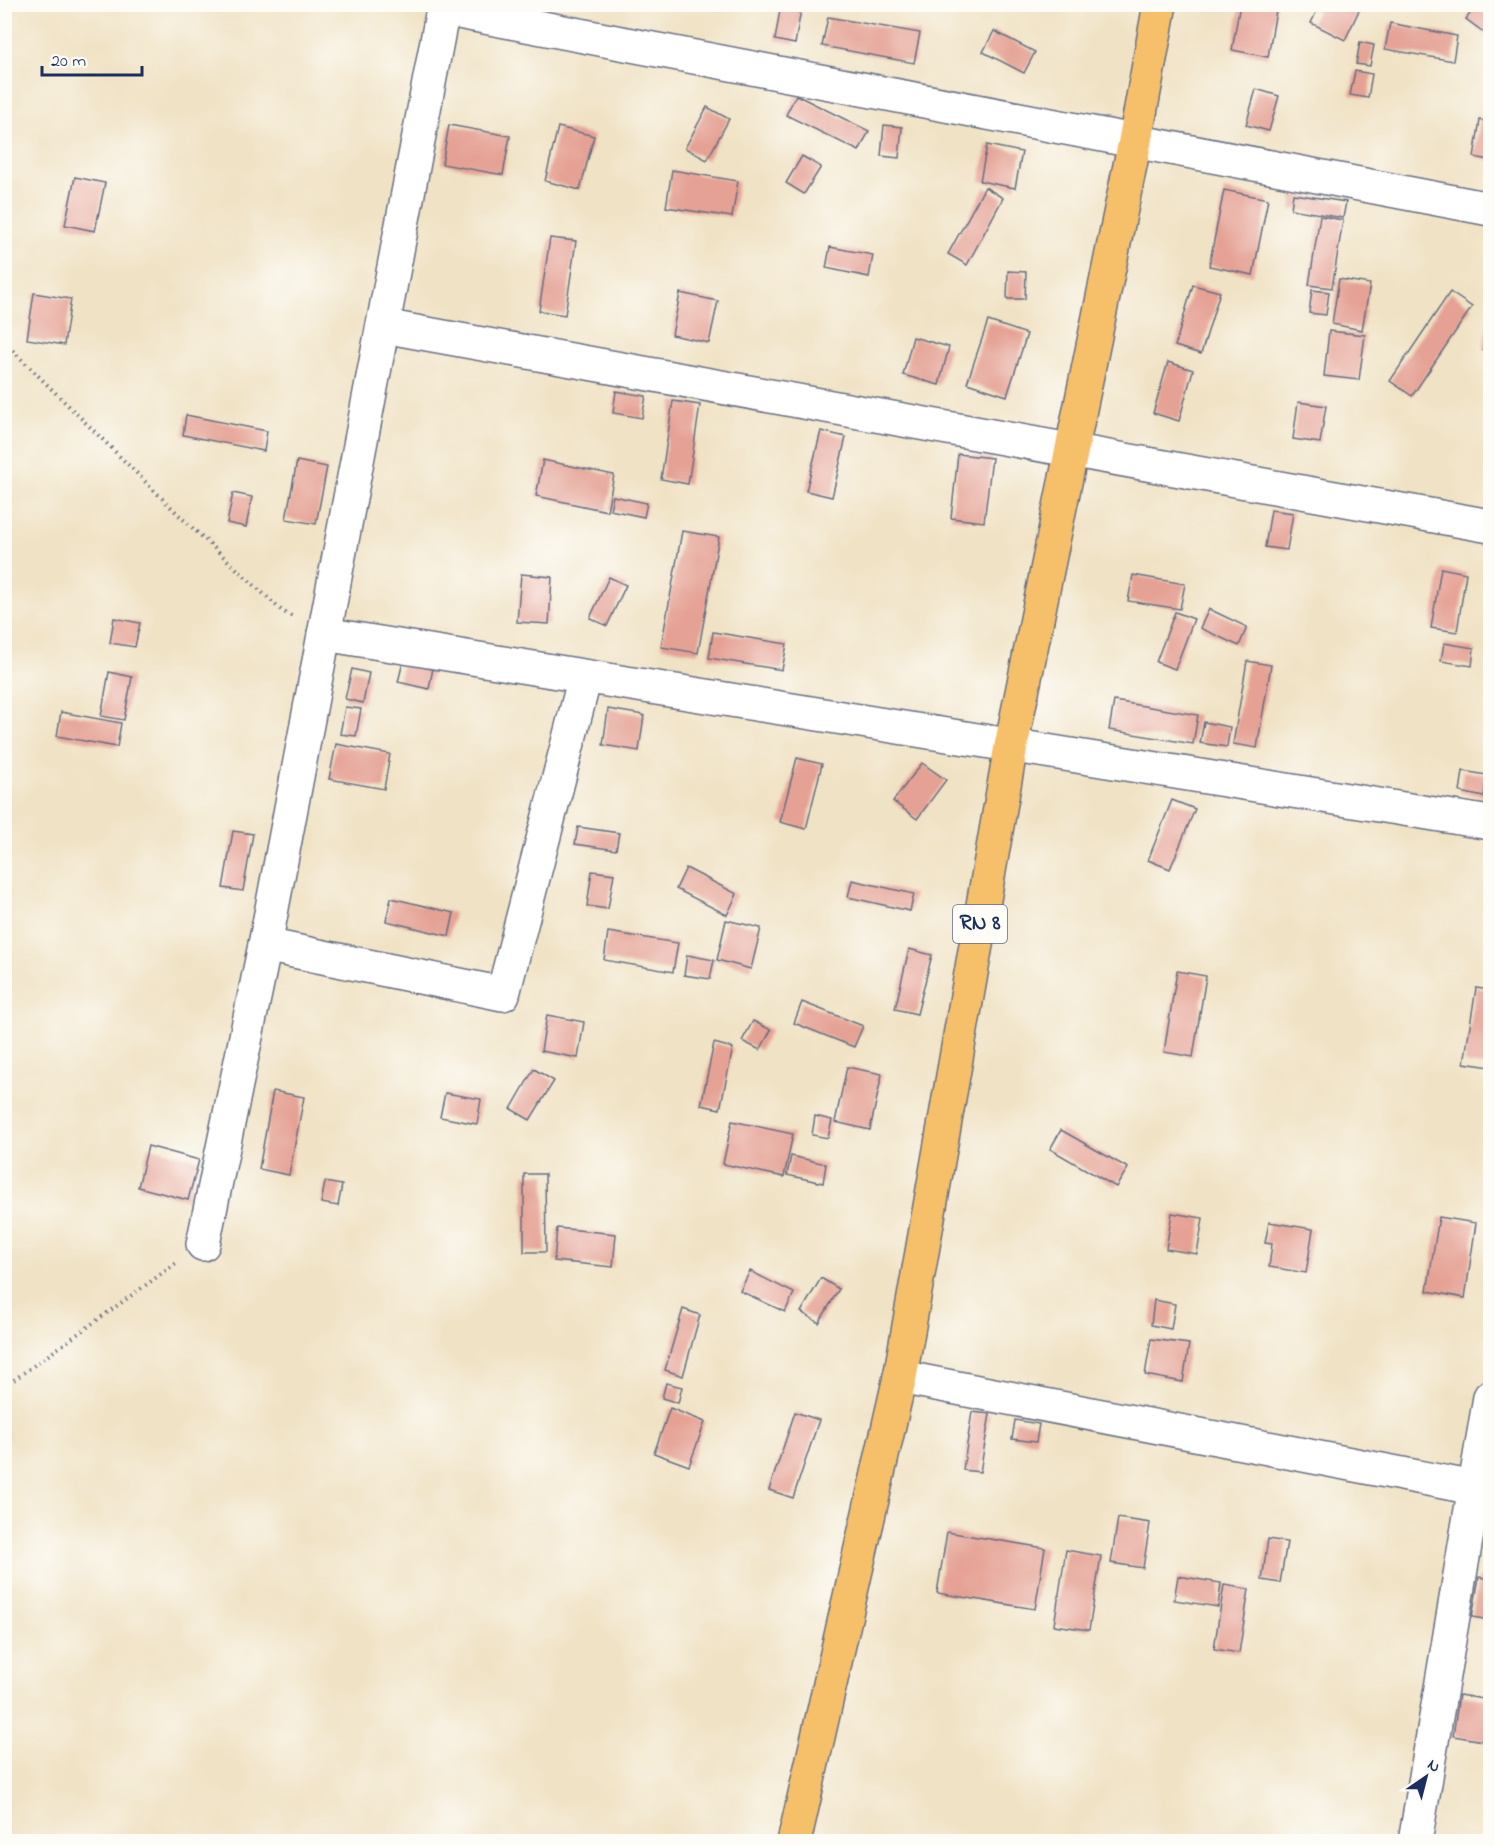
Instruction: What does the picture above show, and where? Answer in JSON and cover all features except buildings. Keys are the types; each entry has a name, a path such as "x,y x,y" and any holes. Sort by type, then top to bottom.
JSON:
{"main road":[{"name":"RN 8","path":"794,1842 900,1377 1011,746 1135,141 1160,4"}],"street":[{"path":"203,1244 265,945 444,7 1491,209"},
{"path":"383,326 1491,526"},
{"path":"324,634 1491,823"},
{"path":"265,945 503,994 585,677"},
{"path":"900,1377 1483,1489"},
{"path":"1415,1842 1483,1489 1491,1397"}],"path":[{"path":"4,342 183,519 282,611 324,634"},
{"path":"4,1387 203,1244"}]}
